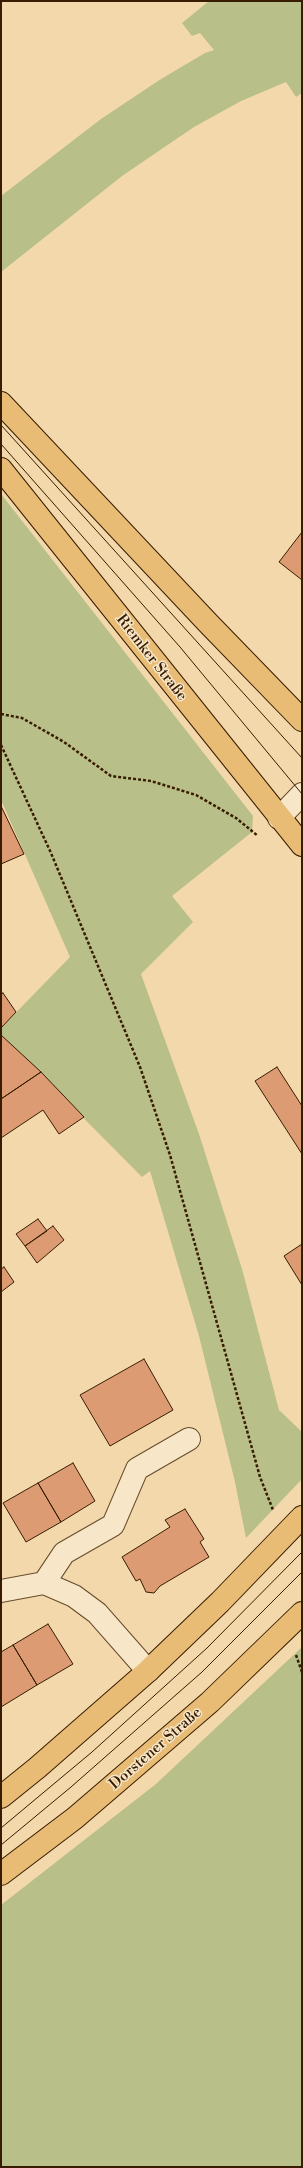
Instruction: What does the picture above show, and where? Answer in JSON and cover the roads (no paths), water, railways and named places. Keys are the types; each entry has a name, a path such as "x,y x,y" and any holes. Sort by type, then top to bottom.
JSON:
{"main road":[{"path":"1,403 208,623 302,720"},
{"name":"Riemker Straße","path":"1,469 302,845"},
{"path":"1,1797 37,1768 148,1671 302,1517"},
{"name":"Dorstener Straße","path":"1,1874 75,1818 210,1702 302,1613"}],"street":[{"path":"279,818 302,794"},
{"path":"44,1583 64,1553 113,1525 137,1468 189,1439"},
{"path":"1,1591 44,1583 74,1596 97,1613 148,1671"}],"tram line":[{"path":"1,425 302,758"},
{"path":"1,444 180,647 302,794"},
{"path":"1,1828 92,1752 207,1648 302,1552"},
{"path":"1,1845 71,1787 202,1672 302,1572"}]}
